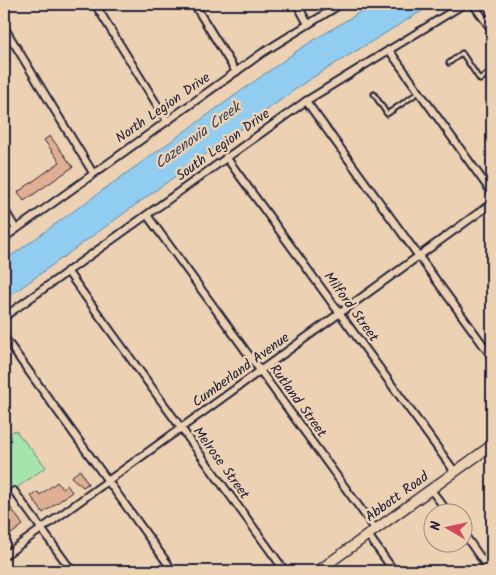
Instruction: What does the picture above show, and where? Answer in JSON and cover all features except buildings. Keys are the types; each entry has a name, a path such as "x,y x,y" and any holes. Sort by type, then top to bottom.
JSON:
{"street":[{"path":"95,4 167,122"},
{"path":"194,4 236,72"},
{"path":"297,4 308,24"},
{"name":"North Legion Drive","path":"4,238 236,72 341,4"},
{"name":"South Legion Drive","path":"4,317 306,101 464,4"},
{"path":"473,4 492,30"},
{"path":"4,27 93,173"},
{"path":"389,50 492,193"},
{"path":"306,101 492,357"},
{"name":"Milford Street","path":"226,158 455,472"},
{"name":"Cumberland Avenue","path":"4,556 492,204"},
{"path":"4,208 16,229"},
{"name":"Rutland Street","path":"147,215 260,371 372,532 394,571"},
{"name":"Melrose Street","path":"67,272 284,571"},
{"path":"4,337 173,571"},
{"name":"Abbott Road","path":"318,571 492,445"},
{"path":"431,490 440,502"},
{"path":"14,491 72,571"},
{"path":"474,548 490,571"}],"lane":[{"path":"485,20 492,15"},
{"path":"449,63 462,53 480,80 492,70"},
{"path":"374,94 388,114 420,92"}],"green space":[{"path":"15,430 46,467 4,497 4,438"}],"water":[{"name":"Cazenovia Creek","path":"373,4 433,4 307,81 4,300 4,261 301,48"}]}
